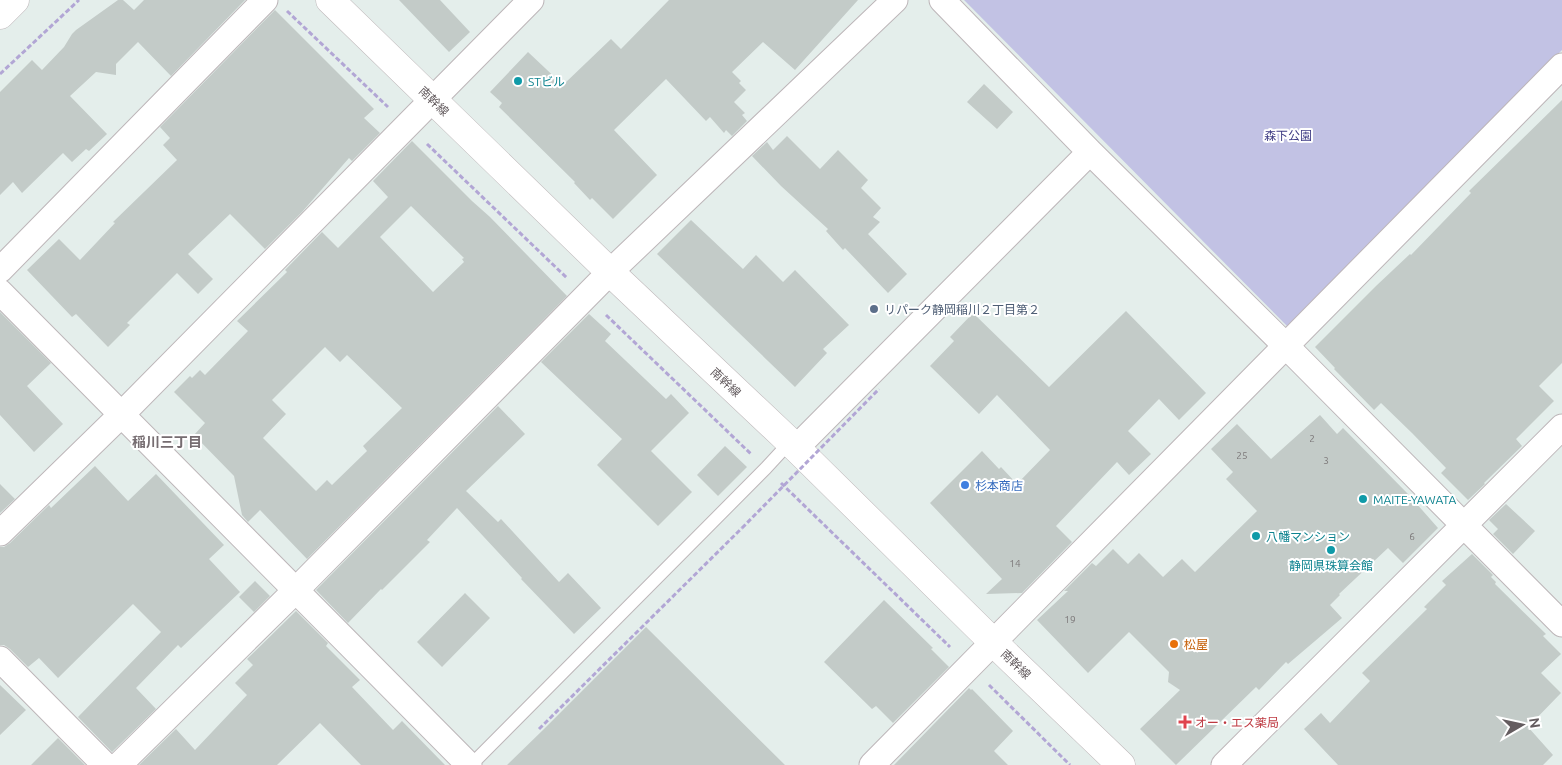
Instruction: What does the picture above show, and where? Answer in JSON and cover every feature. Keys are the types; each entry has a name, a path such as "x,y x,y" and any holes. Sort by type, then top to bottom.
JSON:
{"main road":[{"path":"0,15 14,0"},
{"name":"南幹線","path":"330,0 610,272 793,445 1121,765"}],"street":[{"path":"0,533 121,414 531,0"},
{"path":"119,765 296,590 610,272 895,0"},
{"path":"942,0 1090,152 1562,624"},
{"path":"0,270 274,3"},
{"path":"872,765 1562,66"},
{"path":"793,445 1090,152"},
{"path":"0,292 470,765"},
{"path":"1224,765 1562,427"},
{"path":"0,659 105,765"}],"lane":[{"path":"470,765 766,468 793,445"}],"path":[{"path":"0,74 79,0"},
{"path":"274,3 406,125 766,468 1070,765"},
{"path":"538,730 879,389"}],"green space":[{"name":"森下公園","path":"964,0 1562,0 1562,50 1288,327"}],"building":[{"path":"118,0 123,0 134,10 144,0 245,0 171,76 138,42 116,64 116,75 96,72 70,96 107,134 89,151 86,149 72,162 63,153 22,193 13,182 0,195 0,92 32,60 42,70 64,47 76,30"},
{"path":"399,0 440,0 470,32 449,52"},
{"path":"669,0 858,0 795,70 763,42 732,72 741,81 739,83 746,90 734,102 745,113 742,115 747,121 732,136 726,130 724,133 710,117 706,121 666,79 614,130 657,175 613,219 592,198 590,200 575,182 499,107 502,103 490,92 528,52 563,85 611,39 621,49"},
{"path":"275,10 374,109 364,118 380,133 352,161 349,158 302,212 265,249 230,214 188,254 213,279 198,294 177,273 127,323 130,325 108,347 76,314 72,317 27,270 59,239 80,260 115,223 113,222 177,160 163,145 170,138 160,127"},
{"path":"984,84 1013,112 997,129 967,102"},
{"path":"1562,100 1562,363 1539,386 1554,401 1516,439 1522,446 1468,500 1441,473 1446,468 1412,433 1381,403 1374,410 1315,347 1376,286 1411,255 1471,193 1469,191"},
{"path":"787,136 820,169 838,150 868,180 861,188 881,208 873,217 880,222 868,234 907,274 888,293 845,248 843,250 826,231 828,229 781,186 752,156 767,142 773,150"},
{"path":"412,141 567,296 307,559 260,510 248,522 242,515 234,476 194,435 205,423 174,392 190,376 192,378 200,370 205,375 248,331 237,321 287,272 285,270 322,232 338,248 388,197 373,181","holes":["411,206 464,258 462,259 464,262 433,292 380,237","325,347 340,362 347,355 402,408 363,446 367,451 332,485 327,480 316,491 263,438 286,414 272,400"]},
{"path":"691,220 743,269 756,255 783,282 795,270 849,325 823,349 827,353 795,387 657,254"},
{"path":"1126,311 1206,393 1179,420 1159,399 1128,431 1151,454 1129,475 1117,462 1056,526 1072,542 1022,593 986,594 1002,579 930,503 982,451 1017,484 1050,450 997,395 979,414 930,366 954,341 950,337 973,313 1049,387"},
{"path":"0,312 51,363 27,386 63,424 34,452 0,415"},
{"path":"589,314 611,334 605,341 666,399 671,394 689,413 651,451 692,492 658,526 597,465 622,439 541,362"},
{"path":"498,406 525,434 466,491 498,522 501,519 559,582 568,573 601,608 574,634 457,508 427,540 430,542 348,623 316,590"},
{"path":"1320,415 1337,434 1343,428 1408,494 1438,528 1403,563 1388,548 1339,594 1330,605 1342,618 1288,664 1286,662 1259,690 1256,687 1176,765 1140,729 1180,690 1168,682 1169,672 1129,632 1088,673 1037,620 1068,591 1064,591 1092,563 1096,566 1113,549 1128,564 1139,553 1163,577 1182,559 1195,572 1257,511 1226,479 1233,472 1211,449 1237,424 1271,459"},
{"path":"725,446 747,467 718,496 697,475"},
{"path":"95,466 128,501 156,474 224,545 209,559 240,592 181,648 178,645 136,688 156,709 112,752 78,717 161,632 133,604 58,678 39,658 28,667 10,649 0,645 0,547 10,543 49,505 51,508"},
{"path":"0,484 15,499 0,513"},
{"path":"1506,504 1535,531 1513,554 1493,534 1498,529 1489,520"},
{"path":"1472,554 1493,575 1491,577 1496,582 1495,584 1546,634 1543,636 1561,654 1541,673 1561,693 1528,727 1553,755 1543,765 1338,765 1304,729 1321,713 1330,723 1370,681 1362,673 1427,609 1424,607 1446,585 1442,581"},
{"path":"255,581 270,596 254,612 239,597"},
{"path":"465,593 490,618 442,667 417,642"},
{"path":"884,600 933,648 931,649 949,667 893,723 876,706 872,709 824,662"},
{"path":"296,611 328,643 326,646 360,680 352,687 393,730 402,721 445,765 361,765 320,723 277,765 139,765 176,729 195,750 247,695 235,683 253,665 247,659"},
{"path":"646,627 785,765 507,765 544,729"},
{"path":"0,685 26,710 0,735"},
{"path":"969,688 1013,731 994,751 1008,765 894,765"},
{"path":"58,738 85,765 31,765"}],"place":[{"name":"STビル","path":"518,81"},
{"name":"リパーク静岡稲川２丁目第２","path":"874,309"},
{"name":"杉本商店","path":"965,485"},
{"name":"MAITE-YAWATA","path":"1363,499"},
{"name":"八幡マンション","path":"1256,536"},
{"name":"静岡県珠算会館","path":"1331,550"},
{"name":"松屋","path":"1174,644"},
{"name":"オー・エス薬局","path":"1185,722"}],"district":[{"name":"稲川三丁目","path":"167,442"}]}
